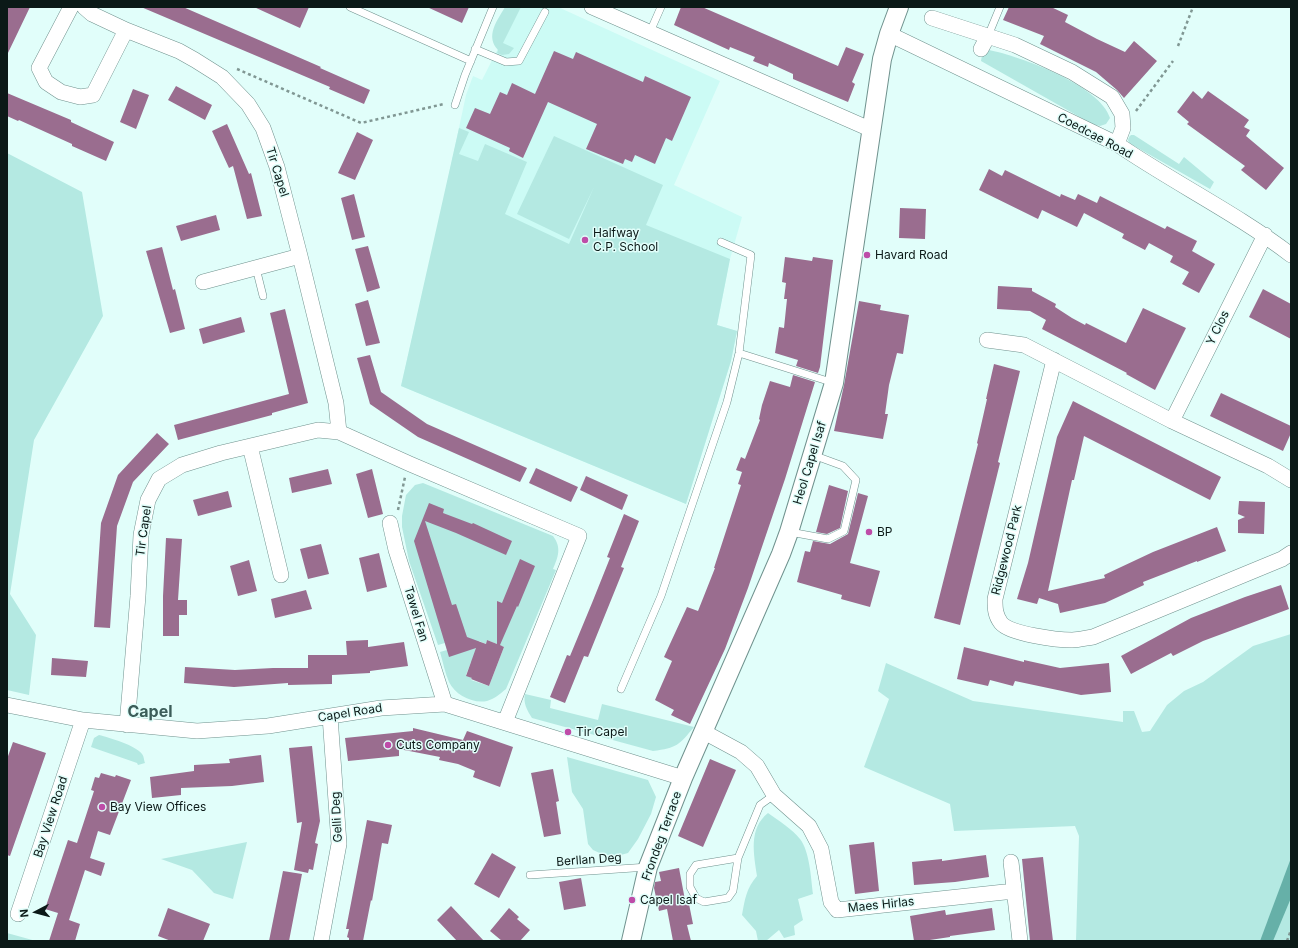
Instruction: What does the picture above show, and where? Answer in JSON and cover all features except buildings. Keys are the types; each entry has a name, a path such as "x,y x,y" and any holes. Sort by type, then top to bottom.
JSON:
{"street":[{"path":"71,7 39,68 46,82 61,92 80,97 93,95 126,30"},
{"name":"Tir Capel","path":"84,7 92,14 126,30 158,42 195,60 222,77 248,104 263,128 277,167 300,256 336,403 339,432"},
{"path":"592,7 872,130"},
{"name":"Heol Capel Isaf","path":"683,778 789,532 834,383 882,59 899,7"},
{"path":"932,18 984,43 1015,46 1072,72 1112,97 1122,114 1123,128 1117,144"},
{"name":"Coedcae Road","path":"889,34 1117,144 1139,159 1265,235 1291,255"},
{"name":"Y Clos","path":"1172,421 1265,235"},
{"path":"203,282 300,256"},
{"path":"987,340 1024,345 1172,421 1268,466 1291,480"},
{"name":"Ridgewood Park","path":"1054,360 995,599 995,613 1001,624 1013,630 1055,639 1074,640 1093,637 1282,559 1291,552"},
{"name":"Tir Capel","path":"127,725 138,596 141,535 148,500 159,479 182,465 250,446 318,430 339,432 579,536 505,722"},
{"path":"250,446 281,574"},
{"name":"Tawel Fan","path":"394,518 396,550 445,704"},
{"name":"Capel Road","path":"7,705 83,720 197,731 268,726 381,708 445,704 683,778"},
{"name":"Gelli Deg","path":"321,941 339,844 330,716"},
{"name":"Bay View Road","path":"18,914 83,720"},
{"name":"Maes Hirlas","path":"704,732 741,752 758,766 774,795 809,826 821,849 831,902 837,910 1014,892"},
{"name":"Frondeg Terrace","path":"630,941 648,867 683,778"},
{"path":"1011,862 1020,941"}],"lane":[{"path":"350,7 471,61"},
{"path":"455,104 475,49 493,7"},
{"path":"650,32 661,7"},
{"path":"984,43 1000,7"},
{"path":"475,49 506,62 519,61 545,12"},
{"path":"621,689 661,596 727,402 739,353 751,255 721,242"},
{"path":"256,268 264,296"},
{"path":"739,353 834,383"},
{"path":"789,532 828,539 844,531 856,480 843,466 813,455"},
{"path":"738,858 696,865 690,874 690,887 696,898 704,902 728,898 733,891 738,858 760,805 774,795"},
{"name":"Berllan Deg","path":"530,875 648,867"}],"path":[{"path":"1178,46 1193,7"},
{"path":"1123,128 1173,61"},
{"path":"232,66 361,123 447,104"},
{"path":"394,518 403,483 410,464"},
{"path":"1287,941 1291,930"}],"shaded area":[{"path":"505,7 521,7 503,43 514,48 509,54 502,55 497,53 498,50 494,45 492,34"},
{"name":"Halfway C.P. School","path":"519,7 558,7 720,81 674,185 742,217 730,259 717,325 737,331 731,361 686,504 401,386 466,95 473,76 482,80"},
{"path":"989,50 1003,53 1039,66 1076,84 1092,95 1103,106 1110,118 1106,124 1100,126 1092,124 981,61 982,55"},
{"name":"Halfway C.P. School","path":"459,128 469,132 459,154 478,161 485,144 527,162 505,214 569,244 594,187 569,239 517,214 554,136 663,185 646,225 730,259 717,325 737,331 731,361 686,504 401,386"},
{"path":"1131,135 1134,135 1179,164 1184,157 1214,182 1210,189 1129,143 1128,140"},
{"path":"7,153 82,192 103,316 34,440 10,594 36,635 29,695 7,690"},
{"path":"423,483 553,536 558,545 558,556 553,569 556,570 506,689 495,698 487,701 482,702 470,700 460,695 452,687 446,675 440,652 447,650 445,643 438,645 409,561 402,527 402,516 406,495 415,485","holes":["487,640 504,647 489,686 471,680 472,678 466,675 471,662 478,664 475,654 479,641 486,644"]},
{"path":"1291,634 1291,941 1076,941 1079,836 1075,826 954,831 950,804 864,767 889,699 878,691 886,663 973,701 1123,722 1123,711 1134,711 1142,732 1150,731 1167,705 1184,691 1203,682 1253,646"},
{"path":"525,694 551,700 550,708 598,720 602,704 694,727 677,745 667,749 653,751 532,718 525,703"},
{"path":"99,735 122,742 139,751 143,755 145,763 138,765 137,763 91,747 94,738"},
{"path":"567,757 648,780 656,797 651,814 638,839 628,853 617,856 604,855 593,850 588,844 583,809 572,792"},
{"path":"768,813 793,832 803,844 810,866 813,894 798,899 803,920 794,926 795,935 784,938 779,930 766,941 758,941 756,931 742,915 748,890 757,876 754,842 757,826"},
{"path":"247,842 233,899 214,893 192,870 161,859"},
{"path":"1291,858 1291,898 1273,941 1260,941"},
{"path":"7,933 36,941 7,941"}],"place":[{"name":"Halfway C.P. School","path":"585,240"},
{"name":"Havard Road","path":"867,255"},
{"name":"BP","path":"869,532"},
{"name":"Tir Capel","path":"568,732"},
{"name":"Cuts Company","path":"388,745"},
{"name":"Bay View Offices","path":"102,807"},
{"name":"Capel Isaf","path":"632,900"}],"district":[{"name":"Capel","path":"150,712"}]}
